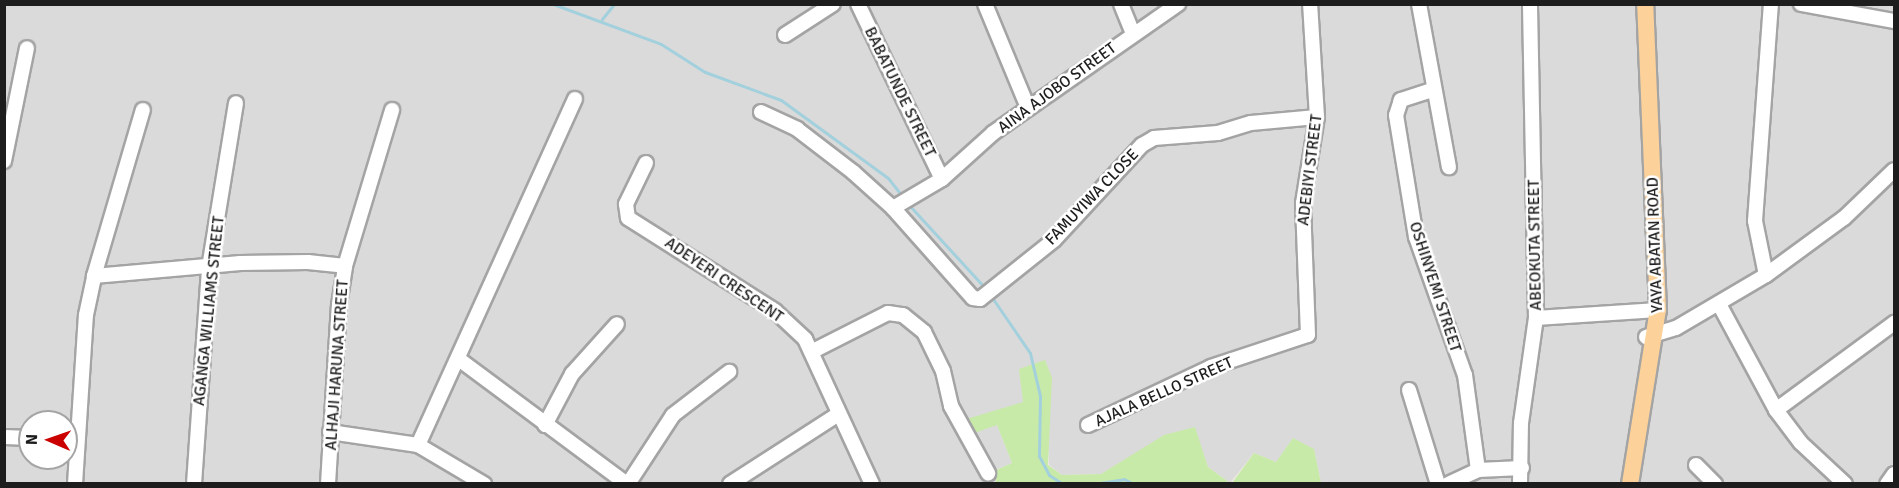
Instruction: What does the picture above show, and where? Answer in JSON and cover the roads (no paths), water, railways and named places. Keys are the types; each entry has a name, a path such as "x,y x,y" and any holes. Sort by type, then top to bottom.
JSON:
{"main road":[{"name":"YAYA ABATAN ROAD","path":"1639,4 1653,311"},
{"name":"YAYA ABATAN ROAD","path":"1630,483 1653,311 1646,4"},
{"name":"YAYA ABATAN ROAD","path":"1620,483 1651,337"}],"street":[{"path":"785,35 833,4"},
{"name":"BABATUNDE STREET","path":"858,4 942,179"},
{"path":"985,4 1028,108"},
{"path":"1121,4 1133,33"},
{"name":"AINA AJOBO STREET","path":"895,206 942,179 1028,108 1133,33 1178,4"},
{"name":"ADEBIYI STREET","path":"1308,335 1303,203 1317,117 1310,4"},
{"path":"1419,4 1432,90 1449,167"},
{"name":"ABEOKUTA STREET","path":"1520,483 1521,423 1536,318 1530,4"},
{"path":"1766,275 1755,221 1771,4"},
{"path":"1801,4 1894,21"},
{"path":"4,161 27,48"},
{"name":"OSHINYEMI STREET","path":"1432,90 1401,100 1396,115 1416,237 1465,375 1478,470"},
{"path":"418,445 459,360 575,99"},
{"name":"AGANGA WILLIAMS STREET","path":"194,483 210,268 236,103"},
{"path":"75,410 93,276 143,110"},
{"name":"ALHAJI HARUNA STREET","path":"328,483 330,432 345,266 392,110"},
{"path":"761,112 797,129 825,148 895,206"},
{"name":"FAMUYIWA CLOSE","path":"895,206 973,298 986,295 1054,240 1142,145 1154,138 1218,133 1251,123 1317,117"},
{"name":"ADEYERI CRESCENT","path":"646,163 625,211 628,218 775,311 813,351 837,415 872,483"},
{"path":"1651,337 1719,304 1766,275 1844,218 1894,170"},
{"path":"93,276 284,262 345,266"},
{"path":"1719,304 1776,410 1801,443 1845,483"},
{"path":"1536,318 1653,311"},
{"path":"813,351 888,313 903,315 924,332 943,371 951,406 988,472"},
{"path":"1776,410 1894,323"},
{"path":"545,425 572,374 618,324"},
{"name":"AJALA BELLO STREET","path":"1088,425 1211,367 1308,335"},
{"path":"459,360 627,483 673,415 729,372"},
{"path":"1409,390 1438,483"},
{"path":"730,483 837,415"},
{"path":"330,432 418,445 484,483"},
{"path":"1696,465 1715,483"},
{"path":"1448,483 1478,470 1522,468"},
{"path":"1887,483 1894,474"}],"waterway":[{"path":"553,4 661,44 705,72 781,100 888,178 903,197"},
{"path":"602,19 614,4"},
{"path":"909,205 985,288"},
{"path":"991,296 1030,353 1040,396 1039,456 1049,475 1063,484"},
{"path":"1093,484 1124,479 1134,484"}]}
